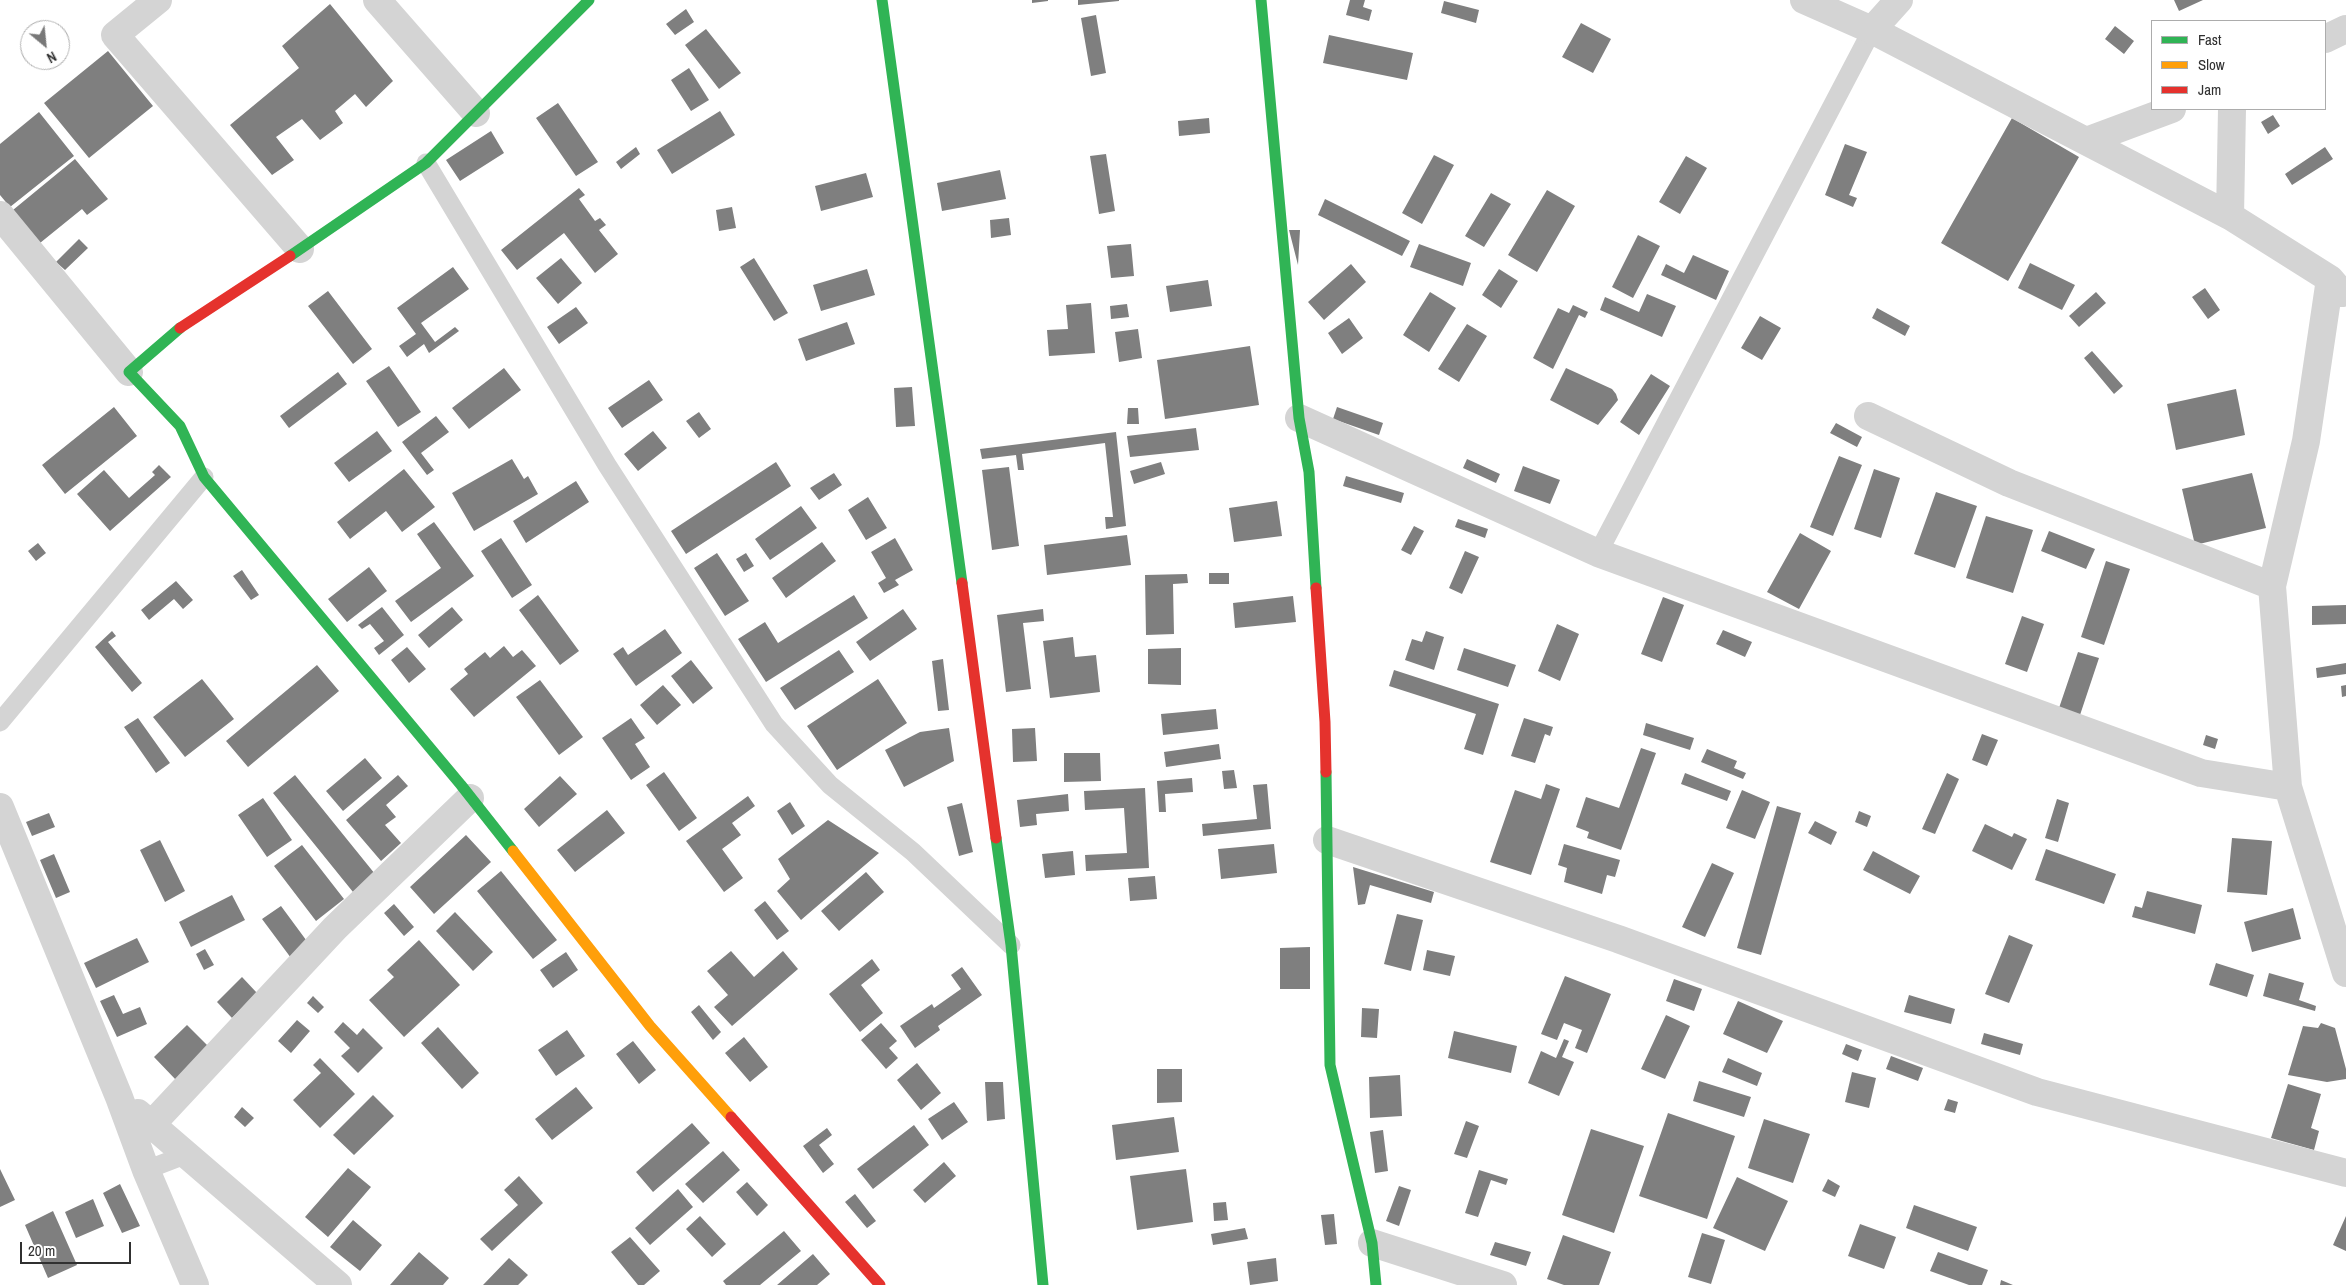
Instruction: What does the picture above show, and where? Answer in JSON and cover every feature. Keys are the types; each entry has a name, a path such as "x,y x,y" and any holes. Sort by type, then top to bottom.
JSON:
{"street":[{"path":"158,0 115,34 300,249"},
{"path":"377,0 476,113"},
{"path":"129,372 172,333 229,298 426,163 589,0"},
{"path":"882,0 1011,946 1043,1285"},
{"path":"1261,0 1299,418 1310,472 1325,722 1330,1065 1372,1243 1376,1285"},
{"path":"1804,0 1872,30 2230,216 2341,283 2272,586 2288,787 2346,973"},
{"path":"1872,30 1899,0"},
{"path":"2326,38 2346,28"},
{"path":"2086,141 2169,110"},
{"path":"2230,216 2232,110"},
{"path":"0,215 129,372 180,426 204,477 470,798 650,1026 880,1285"},
{"path":"1868,416 2009,483 2272,586"},
{"path":"1299,418 1598,553 2201,773 2288,787"},
{"path":"151,1125 335,928 470,798"},
{"path":"0,807 120,1097 146,1170 195,1285"},
{"path":"1327,840 1618,939 2037,1092 2346,1173"},
{"path":"120,1097 184,1155 338,1285"},
{"path":"1372,1243 1503,1285"}],"lane":[{"path":"1598,553 1872,30"},
{"path":"426,163 607,466 774,724 830,785 913,852 1011,946"},
{"path":"0,722 204,477"},
{"path":"146,1170 184,1155"}],"building":[{"path":"1032,0 1048,0 1048,1 1032,3"},
{"path":"1078,0 1119,0 1119,1 1078,5"},
{"path":"1350,0 1365,0 1363,7 1372,10 1369,21 1346,15"},
{"path":"2174,0 2203,0 2179,11"},
{"path":"1444,1 1479,10 1476,23 1441,13"},
{"path":"330,4 393,81 366,107 355,94 335,111 343,123 320,140 302,119 276,137 294,160 272,175 230,125 299,68 282,46"},
{"path":"686,9 694,22 675,35 666,24"},
{"path":"1096,15 1106,73 1091,76 1081,18"},
{"path":"1581,23 1611,39 1593,73 1562,57"},
{"path":"2115,26 2134,41 2124,54 2105,39"},
{"path":"706,29 741,73 719,89 685,45"},
{"path":"1329,35 1413,53 1407,80 1323,63"},
{"path":"108,51 153,106 89,158 44,103"},
{"path":"689,68 709,100 691,111 671,80"},
{"path":"558,103 598,162 576,176 536,118"},
{"path":"720,111 735,135 672,174 657,150"},
{"path":"39,112 74,156 10,207 0,195 0,144"},
{"path":"2273,115 2280,126 2268,134 2261,122"},
{"path":"1209,118 1210,133 1179,136 1178,121"},
{"path":"2012,118 2079,157 2008,281 1941,243"},
{"path":"491,131 504,153 460,181 446,160"},
{"path":"1845,144 1867,152 1849,195 1857,198 1853,207 1825,195"},
{"path":"636,147 640,154 621,169 616,162"},
{"path":"2325,147 2333,159 2292,185 2285,174"},
{"path":"1106,154 1115,211 1099,214 1090,156"},
{"path":"1434,155 1454,165 1422,224 1402,213"},
{"path":"1686,156 1707,168 1680,214 1659,202"},
{"path":"75,159 108,199 87,215 82,209 40,243 13,210"},
{"path":"1000,170 1006,199 942,211 937,183"},
{"path":"866,173 873,197 821,211 815,186"},
{"path":"579,188 585,195 579,199 595,221 600,218 606,225 599,230 618,254 595,273 564,233 517,270 501,250"},
{"path":"1547,190 1575,206 1537,272 1508,255"},
{"path":"1491,193 1511,204 1484,247 1465,236"},
{"path":"1325,199 1410,241 1402,256 1318,215"},
{"path":"732,207 736,228 719,231 716,210"},
{"path":"1009,218 1011,235 991,238 990,220"},
{"path":"1289,230 1300,230 1298,265"},
{"path":"1638,235 1660,246 1633,298 1612,287"},
{"path":"79,239 88,248 65,270 56,262"},
{"path":"1131,244 1134,276 1111,278 1107,246"},
{"path":"1419,244 1471,263 1463,286 1410,267"},
{"path":"1693,255 1729,271 1716,300 1661,275 1666,264 1684,273"},
{"path":"561,258 582,283 558,304 536,278"},
{"path":"754,258 788,313 774,321 740,267"},
{"path":"2030,263 2075,285 2062,310 2018,288"},
{"path":"1351,264 1366,282 1324,320 1308,302"},
{"path":"453,267 469,289 421,323 435,342 455,327 459,331 429,353 424,344 407,357 399,346 416,334 397,308"},
{"path":"867,269 875,295 821,311 813,285"},
{"path":"1499,269 1518,281 1501,308 1482,295"},
{"path":"1208,280 1212,306 1170,312 1166,286"},
{"path":"2205,288 2220,310 2208,319 2192,297"},
{"path":"328,291 372,349 353,364 308,306"},
{"path":"1430,292 1456,308 1429,352 1403,335"},
{"path":"2096,292 2106,303 2079,327 2069,316"},
{"path":"1647,294 1676,306 1662,337 1600,310 1605,297 1639,312"},
{"path":"1091,303 1095,353 1049,356 1047,330 1068,329 1066,305"},
{"path":"1127,304 1129,317 1111,319 1110,306"},
{"path":"1573,305 1588,312 1585,318 1579,315 1553,369 1533,358 1558,308 1569,313"},
{"path":"576,307 588,323 559,344 547,327"},
{"path":"1877,308 1910,326 1905,336 1872,318"},
{"path":"1760,316 1781,328 1762,360 1741,348"},
{"path":"1349,318 1363,338 1342,354 1328,333"},
{"path":"847,322 855,344 806,361 798,339"},
{"path":"1467,324 1487,336 1459,382 1438,369"},
{"path":"1138,329 1142,358 1119,362 1115,332"},
{"path":"1250,346 1259,405 1165,419 1157,360"},
{"path":"2092,351 2123,386 2114,394 2084,358"},
{"path":"389,366 421,412 398,427 366,381"},
{"path":"504,368 521,390 469,429 452,408"},
{"path":"1566,368 1612,389 1616,394 1618,400 1598,425 1550,400"},
{"path":"338,372 347,384 289,428 280,416"},
{"path":"1651,374 1670,386 1639,435 1620,422"},
{"path":"649,380 663,400 622,428 608,408"},
{"path":"912,387 915,426 896,427 894,388"},
{"path":"2236,389 2245,435 2176,450 2167,404"},
{"path":"114,407 137,436 65,494 42,465"},
{"path":"1337,407 1383,423 1379,435 1333,419"},
{"path":"1128,408 1138,408 1139,424 1127,424"},
{"path":"699,412 711,429 699,438 686,421"},
{"path":"436,416 449,432 421,453 434,470 427,475 402,442"},
{"path":"1836,423 1862,437 1857,447 1830,433"},
{"path":"1196,428 1199,450 1130,457 1127,436"},
{"path":"377,431 392,451 349,482 334,463"},
{"path":"653,431 667,448 638,471 624,454"},
{"path":"1116,432 1126,526 1106,529 1105,517 1113,517 1105,443 1022,454 1024,470 1018,470 1016,455 982,459 980,449"},
{"path":"1839,456 1862,465 1833,536 1810,527"},
{"path":"512,459 524,479 528,476 538,494 474,531 452,493"},
{"path":"1467,459 1500,474 1496,483 1463,468"},
{"path":"776,462 791,486 686,554 671,531"},
{"path":"1161,462 1165,474 1134,484 1130,471"},
{"path":"159,465 171,477 110,531 77,494 104,470 129,498 155,475 152,472"},
{"path":"1523,466 1560,480 1550,504 1514,491"},
{"path":"1009,467 1019,546 992,550 982,470"},
{"path":"404,469 435,507 402,532 386,511 350,539 337,522"},
{"path":"1874,469 1900,478 1881,538 1854,529"},
{"path":"834,473 842,485 819,500 810,488"},
{"path":"2252,473 2266,528 2195,545 2182,489"},
{"path":"1346,476 1404,493 1401,503 1343,486"},
{"path":"576,481 589,502 526,543 513,521"},
{"path":"1936,492 1977,506 1955,568 1914,554"},
{"path":"868,497 887,528 866,540 848,510"},
{"path":"1277,501 1282,536 1234,542 1229,508"},
{"path":"801,506 817,528 770,560 755,539"},
{"path":"1986,516 2033,530 2013,593 1966,578"},
{"path":"1458,519 1488,529 1485,538 1455,527"},
{"path":"434,522 474,576 411,622 395,601 441,568 417,534"},
{"path":"1414,526 1424,531 1411,555 1401,550"},
{"path":"2049,531 2095,549 2086,569 2041,551"},
{"path":"1800,533 1831,551 1799,609 1767,592"},
{"path":"1127,535 1131,565 1047,575 1044,545"},
{"path":"501,538 532,585 512,598 481,551"},
{"path":"895,538 913,570 895,580 899,585 884,593 878,583 886,578 871,552"},
{"path":"822,542 836,561 786,598 772,578"},
{"path":"38,543 46,553 36,561 28,551"},
{"path":"1465,551 1479,557 1462,594 1449,588"},
{"path":"717,553 749,601 725,616 694,568"},
{"path":"746,553 754,566 744,572 736,559"},
{"path":"2106,561 2130,569 2104,645 2081,637"},
{"path":"369,567 387,591 347,622 328,599"},
{"path":"242,570 259,595 251,600 233,576"},
{"path":"1209,573 1229,573 1229,584 1209,584"},
{"path":"1187,574 1188,583 1173,584 1174,634 1146,635 1145,575"},
{"path":"176,581 193,600 183,609 174,599 149,620 141,610"},
{"path":"538,595 579,651 560,665 519,610"},
{"path":"854,595 868,618 766,682 738,639 765,622 778,643"},
{"path":"1293,596 1296,622 1235,628 1233,603"},
{"path":"1663,597 1684,605 1662,662 1641,654"},
{"path":"2346,605 2346,624 2312,625 2312,606"},
{"path":"382,607 404,635 379,655 374,648 384,641 370,624 362,629 358,625"},
{"path":"452,607 463,620 429,648 418,635"},
{"path":"903,609 917,629 870,661 856,642"},
{"path":"1043,609 1044,621 1023,623 1031,689 1006,692 997,615"},
{"path":"2022,616 2044,624 2027,672 2005,664"},
{"path":"1557,624 1579,634 1560,681 1538,671"},
{"path":"665,629 682,653 636,686 613,654 623,647 628,655"},
{"path":"1723,630 1752,642 1745,657 1716,644"},
{"path":"112,631 116,636 108,642 142,683 132,692 95,647"},
{"path":"1426,631 1444,637 1434,670 1405,660 1412,639 1422,642"},
{"path":"1073,637 1075,657 1096,655 1100,692 1050,698 1043,641"},
{"path":"504,646 513,657 522,650 536,666 474,717 450,689 468,674 464,669 485,652 490,658"},
{"path":"407,647 426,669 409,683 391,660"},
{"path":"1181,648 1181,685 1148,684 1148,649"},
{"path":"1464,648 1516,665 1508,687 1457,670"},
{"path":"839,650 854,672 795,710 780,688"},
{"path":"2078,652 2099,658 2080,715 2059,708"},
{"path":"943,659 949,710 938,711 932,661"},
{"path":"691,660 713,688 693,704 671,676"},
{"path":"2346,663 2346,674 2317,678 2316,668"},
{"path":"317,665 339,691 248,767 226,741"},
{"path":"1394,670 1499,704 1483,755 1464,749 1476,714 1389,686"},
{"path":"202,679 234,719 185,757 153,717"},
{"path":"878,679 907,723 837,770 807,726"},
{"path":"540,680 583,737 559,755 516,697"},
{"path":"663,685 681,705 657,725 640,705"},
{"path":"2346,685 2346,696 2342,697 2341,686"},
{"path":"1216,709 1218,729 1163,735 1161,714"},
{"path":"138,718 170,763 156,773 124,727"},
{"path":"631,718 645,738 635,744 650,767 631,780 602,738"},
{"path":"1524,718 1553,727 1550,736 1545,734 1535,763 1511,756"},
{"path":"1646,723 1694,738 1690,750 1643,735"},
{"path":"949,728 954,761 904,787 885,750 920,732"},
{"path":"1035,728 1037,761 1013,762 1012,729"},
{"path":"1982,734 1998,740 1987,766 1972,760"},
{"path":"2206,735 2218,739 2215,749 2203,745"},
{"path":"1219,744 1221,759 1166,767 1164,752"},
{"path":"1641,748 1656,753 1621,850 1587,838 1589,832 1576,827 1586,797 1619,808"},
{"path":"1707,749 1737,761 1734,768 1746,773 1743,779 1701,762"},
{"path":"1064,753 1100,753 1101,781 1064,782"},
{"path":"365,758 382,778 343,811 326,791"},
{"path":"1234,770 1237,788 1224,789 1222,771"},
{"path":"664,772 697,818 679,831 646,785"},
{"path":"1685,773 1731,791 1727,801 1681,784"},
{"path":"1947,773 1959,779 1935,834 1922,829"},
{"path":"295,775 375,874 353,892 273,793"},
{"path":"398,775 408,786 386,805 396,817 385,825 401,843 381,861 346,820"},
{"path":"560,776 577,794 539,827 524,809"},
{"path":"1192,778 1193,792 1165,794 1166,812 1159,812 1157,781"},
{"path":"1267,784 1271,829 1203,836 1202,824 1257,819 1253,785"},
{"path":"1546,784 1560,789 1531,875 1490,862 1515,790 1541,799"},
{"path":"1145,788 1149,868 1086,871 1085,855 1127,853 1124,808 1085,810 1084,791"},
{"path":"1742,790 1770,802 1755,839 1726,828"},
{"path":"1068,794 1069,811 1036,814 1037,825 1020,827 1017,800"},
{"path":"748,796 755,806 732,823 741,835 722,849 743,878 724,892 686,841"},
{"path":"263,798 292,840 267,857 238,815"},
{"path":"2057,799 2069,803 2058,842 2045,838"},
{"path":"790,802 805,826 792,835 777,811"},
{"path":"962,803 973,852 959,856 947,807"},
{"path":"1777,806 1801,813 1761,955 1737,948"},
{"path":"607,810 625,833 575,872 557,850"},
{"path":"1859,811 1871,816 1867,827 1855,822"},
{"path":"49,813 55,827 32,836 26,822"},
{"path":"828,820 879,853 801,920 777,891 790,879 778,859"},
{"path":"1815,821 1837,832 1831,845 1808,833"},
{"path":"1985,824 2012,837 2014,833 2027,839 2012,870 1972,851"},
{"path":"466,835 491,862 434,914 410,887"},
{"path":"2232,838 2272,841 2267,895 2227,892"},
{"path":"160,840 185,891 165,902 140,850"},
{"path":"1274,844 1277,873 1221,879 1218,849"},
{"path":"1564,844 1620,860 1615,877 1607,875 1602,894 1564,882 1567,868 1558,865"},
{"path":"302,845 344,899 316,921 274,866"},
{"path":"2046,849 2116,874 2104,904 2035,880"},
{"path":"1073,851 1075,875 1045,878 1042,854"},
{"path":"1873,851 1920,876 1910,894 1863,870"},
{"path":"54,854 70,892 56,898 40,860"},
{"path":"1712,863 1734,873 1705,937 1682,927"},
{"path":"1353,867 1434,892 1431,903 1370,885 1365,904 1358,905"},
{"path":"501,871 557,940 533,959 477,891"},
{"path":"866,872 884,892 839,931 821,911"},
{"path":"1155,876 1157,899 1130,901 1128,878"},
{"path":"2147,891 2202,905 2195,934 2132,917 2135,906 2142,908"},
{"path":"232,895 245,920 191,947 179,922"},
{"path":"765,901 789,931 777,940 754,910"},
{"path":"394,904 414,927 404,936 384,913"},
{"path":"281,906 309,944 291,958 262,919"},
{"path":"2293,908 2301,939 2252,952 2244,922"},
{"path":"455,912 493,952 473,971 436,931"},
{"path":"1397,914 1423,920 1411,971 1384,964"},
{"path":"2009,935 2033,945 2009,1003 1985,994"},
{"path":"137,938 149,962 96,988 84,963"},
{"path":"419,940 460,985 404,1037 369,1000 394,977 387,970"},
{"path":"1310,947 1310,989 1280,989 1280,948"},
{"path":"205,949 214,965 204,970 196,954"},
{"path":"1427,950 1455,956 1450,976 1423,970"},
{"path":"731,951 754,977 783,951 798,969 732,1026 714,1007 728,995 707,971"},
{"path":"566,952 578,970 553,988 540,970"},
{"path":"872,959 880,970 861,985 883,1013 860,1032 829,994"},
{"path":"2216,963 2254,975 2247,997 2209,985"},
{"path":"962,967 982,995 938,1026 940,1030 915,1048 900,1026 932,1004 934,1008 961,989 951,975"},
{"path":"2269,973 2304,983 2299,1000 2316,1006 2315,1011 2263,996"},
{"path":"1565,976 1611,994 1587,1053 1575,1048 1582,1030 1564,1023 1557,1040 1541,1034"},
{"path":"242,977 257,993 232,1018 217,1002"},
{"path":"1674,979 1702,989 1694,1011 1666,1001"},
{"path":"114,995 123,1014 140,1007 147,1024 117,1037 100,1001"},
{"path":"1909,995 1955,1009 1951,1024 1904,1012"},
{"path":"313,996 324,1007 318,1013 307,1003"},
{"path":"1738,1001 1783,1021 1767,1053 1723,1034"},
{"path":"699,1005 721,1032 713,1040 691,1012"},
{"path":"1362,1008 1379,1009 1377,1038 1361,1037"},
{"path":"1666,1015 1690,1026 1665,1079 1641,1069"},
{"path":"297,1020 310,1031 291,1053 278,1041"},
{"path":"343,1022 357,1035 363,1028 383,1048 358,1073 341,1056 350,1048 334,1032"},
{"path":"881,1023 897,1041 889,1048 898,1058 886,1069 861,1040"},
{"path":"2321,1023 2335,1028 2346,1069 2346,1079 2327,1082 2288,1075 2303,1026 2318,1028"},
{"path":"187,1025 210,1048 176,1080 154,1057"},
{"path":"438,1027 479,1073 462,1089 421,1043"},
{"path":"567,1030 585,1056 556,1076 538,1050"},
{"path":"1454,1031 1517,1046 1511,1073 1448,1058"},
{"path":"1984,1033 2023,1044 2020,1055 1981,1044"},
{"path":"744,1037 768,1067 750,1082 725,1053"},
{"path":"1564,1039 1569,1041 1562,1057 1574,1062 1559,1096 1528,1083 1541,1051 1556,1058"},
{"path":"633,1041 656,1070 639,1084 616,1054"},
{"path":"1846,1044 1862,1050 1858,1061 1842,1054"},
{"path":"1891,1056 1923,1068 1918,1081 1886,1069"},
{"path":"320,1058 355,1094 320,1128 293,1100 321,1073 313,1065"},
{"path":"1728,1058 1762,1073 1757,1086 1722,1072"},
{"path":"917,1063 941,1093 921,1110 897,1080"},
{"path":"1157,1069 1182,1069 1182,1102 1157,1103"},
{"path":"1852,1072 1876,1078 1869,1108 1845,1102"},
{"path":"1400,1075 1402,1116 1370,1118 1369,1077"},
{"path":"1699,1081 1751,1097 1744,1117 1693,1101"},
{"path":"985,1082 1003,1082 1005,1119 987,1121"},
{"path":"2288,1084 2321,1094 2311,1128 2319,1131 2314,1150 2271,1138"},
{"path":"576,1087 593,1108 552,1140 535,1119"},
{"path":"373,1095 394,1116 354,1155 333,1135"},
{"path":"1948,1099 1958,1102 1955,1113 1944,1110"},
{"path":"954,1102 968,1122 942,1140 928,1119"},
{"path":"242,1107 254,1118 245,1127 234,1117"},
{"path":"1668,1113 1735,1136 1707,1219 1639,1196"},
{"path":"1174,1117 1179,1152 1116,1160 1112,1125"},
{"path":"1764,1119 1810,1134 1793,1183 1748,1168"},
{"path":"1466,1121 1479,1126 1467,1158 1454,1154"},
{"path":"692,1123 710,1143 653,1192 636,1172"},
{"path":"914,1125 929,1145 873,1189 857,1169"},
{"path":"827,1128 832,1135 819,1145 834,1164 823,1173 803,1146"},
{"path":"1591,1129 1644,1146 1614,1233 1562,1215"},
{"path":"1383,1130 1388,1171 1375,1173 1370,1132"},
{"path":"723,1151 740,1170 703,1203 685,1184"},
{"path":"944,1162 956,1176 925,1203 913,1190"},
{"path":"348,1168 371,1187 328,1237 305,1217"},
{"path":"0,1169 15,1200 0,1207"},
{"path":"1186,1169 1193,1222 1137,1230 1130,1176"},
{"path":"1479,1170 1508,1179 1506,1185 1491,1180 1478,1217 1465,1213"},
{"path":"519,1176 543,1203 492,1251 480,1239 518,1205 504,1190"},
{"path":"1737,1177 1788,1201 1765,1251 1713,1228"},
{"path":"1828,1179 1840,1186 1835,1197 1822,1191"},
{"path":"747,1182 768,1205 757,1216 736,1192"},
{"path":"120,1184 140,1226 122,1233 103,1193"},
{"path":"1399,1186 1411,1190 1399,1226 1386,1221"},
{"path":"678,1189 693,1207 650,1245 635,1228"},
{"path":"855,1194 876,1221 867,1228 845,1202"},
{"path":"93,1199 104,1226 76,1238 65,1212"},
{"path":"1226,1202 1228,1220 1214,1221 1213,1203"},
{"path":"1914,1205 1977,1227 1968,1251 1906,1228"},
{"path":"53,1211 77,1265 48,1278 25,1225"},
{"path":"1334,1214 1337,1244 1325,1245 1321,1215"},
{"path":"700,1216 726,1244 712,1257 686,1229"},
{"path":"2346,1216 2346,1251 2333,1245"},
{"path":"353,1220 382,1245 360,1271 330,1247"},
{"path":"1860,1224 1896,1237 1884,1269 1848,1256"},
{"path":"1245,1228 1248,1239 1213,1245 1211,1234"},
{"path":"784,1231 801,1251 760,1285 726,1285 723,1281"},
{"path":"1702,1233 1725,1240 1711,1284 1688,1277"},
{"path":"1563,1235 1611,1252 1599,1285 1564,1285 1547,1279"},
{"path":"630,1237 660,1271 644,1285 638,1285 611,1252"},
{"path":"1495,1242 1531,1252 1526,1266 1490,1255"},
{"path":"419,1252 449,1278 443,1285 390,1285"},
{"path":"1938,1252 1988,1270 1982,1285 1969,1285 1930,1271"},
{"path":"813,1254 830,1274 817,1285 777,1285"},
{"path":"509,1258 528,1275 518,1285 483,1285"},
{"path":"1276,1258 1278,1281 1250,1285 1247,1262"},
{"path":"2001,1280 2013,1285 2000,1285"}],"traffic: fast":[{"path":"290,256 426,163 589,0"},
{"path":"882,0 962,583"},
{"path":"1261,0 1299,418 1309,472 1316,588"},
{"path":"180,328 129,372 180,426 204,477 461,785 513,851"},
{"path":"1326,772 1330,1065 1372,1243 1376,1285"},
{"path":"996,838 1011,945 1043,1285"}],"traffic: slow":[{"path":"513,851 650,1026 731,1117"}],"traffic: jam":[{"path":"180,328 290,256"},
{"path":"962,583 996,838"},
{"path":"1316,588 1325,722 1326,772"},
{"path":"731,1117 880,1285"}]}
